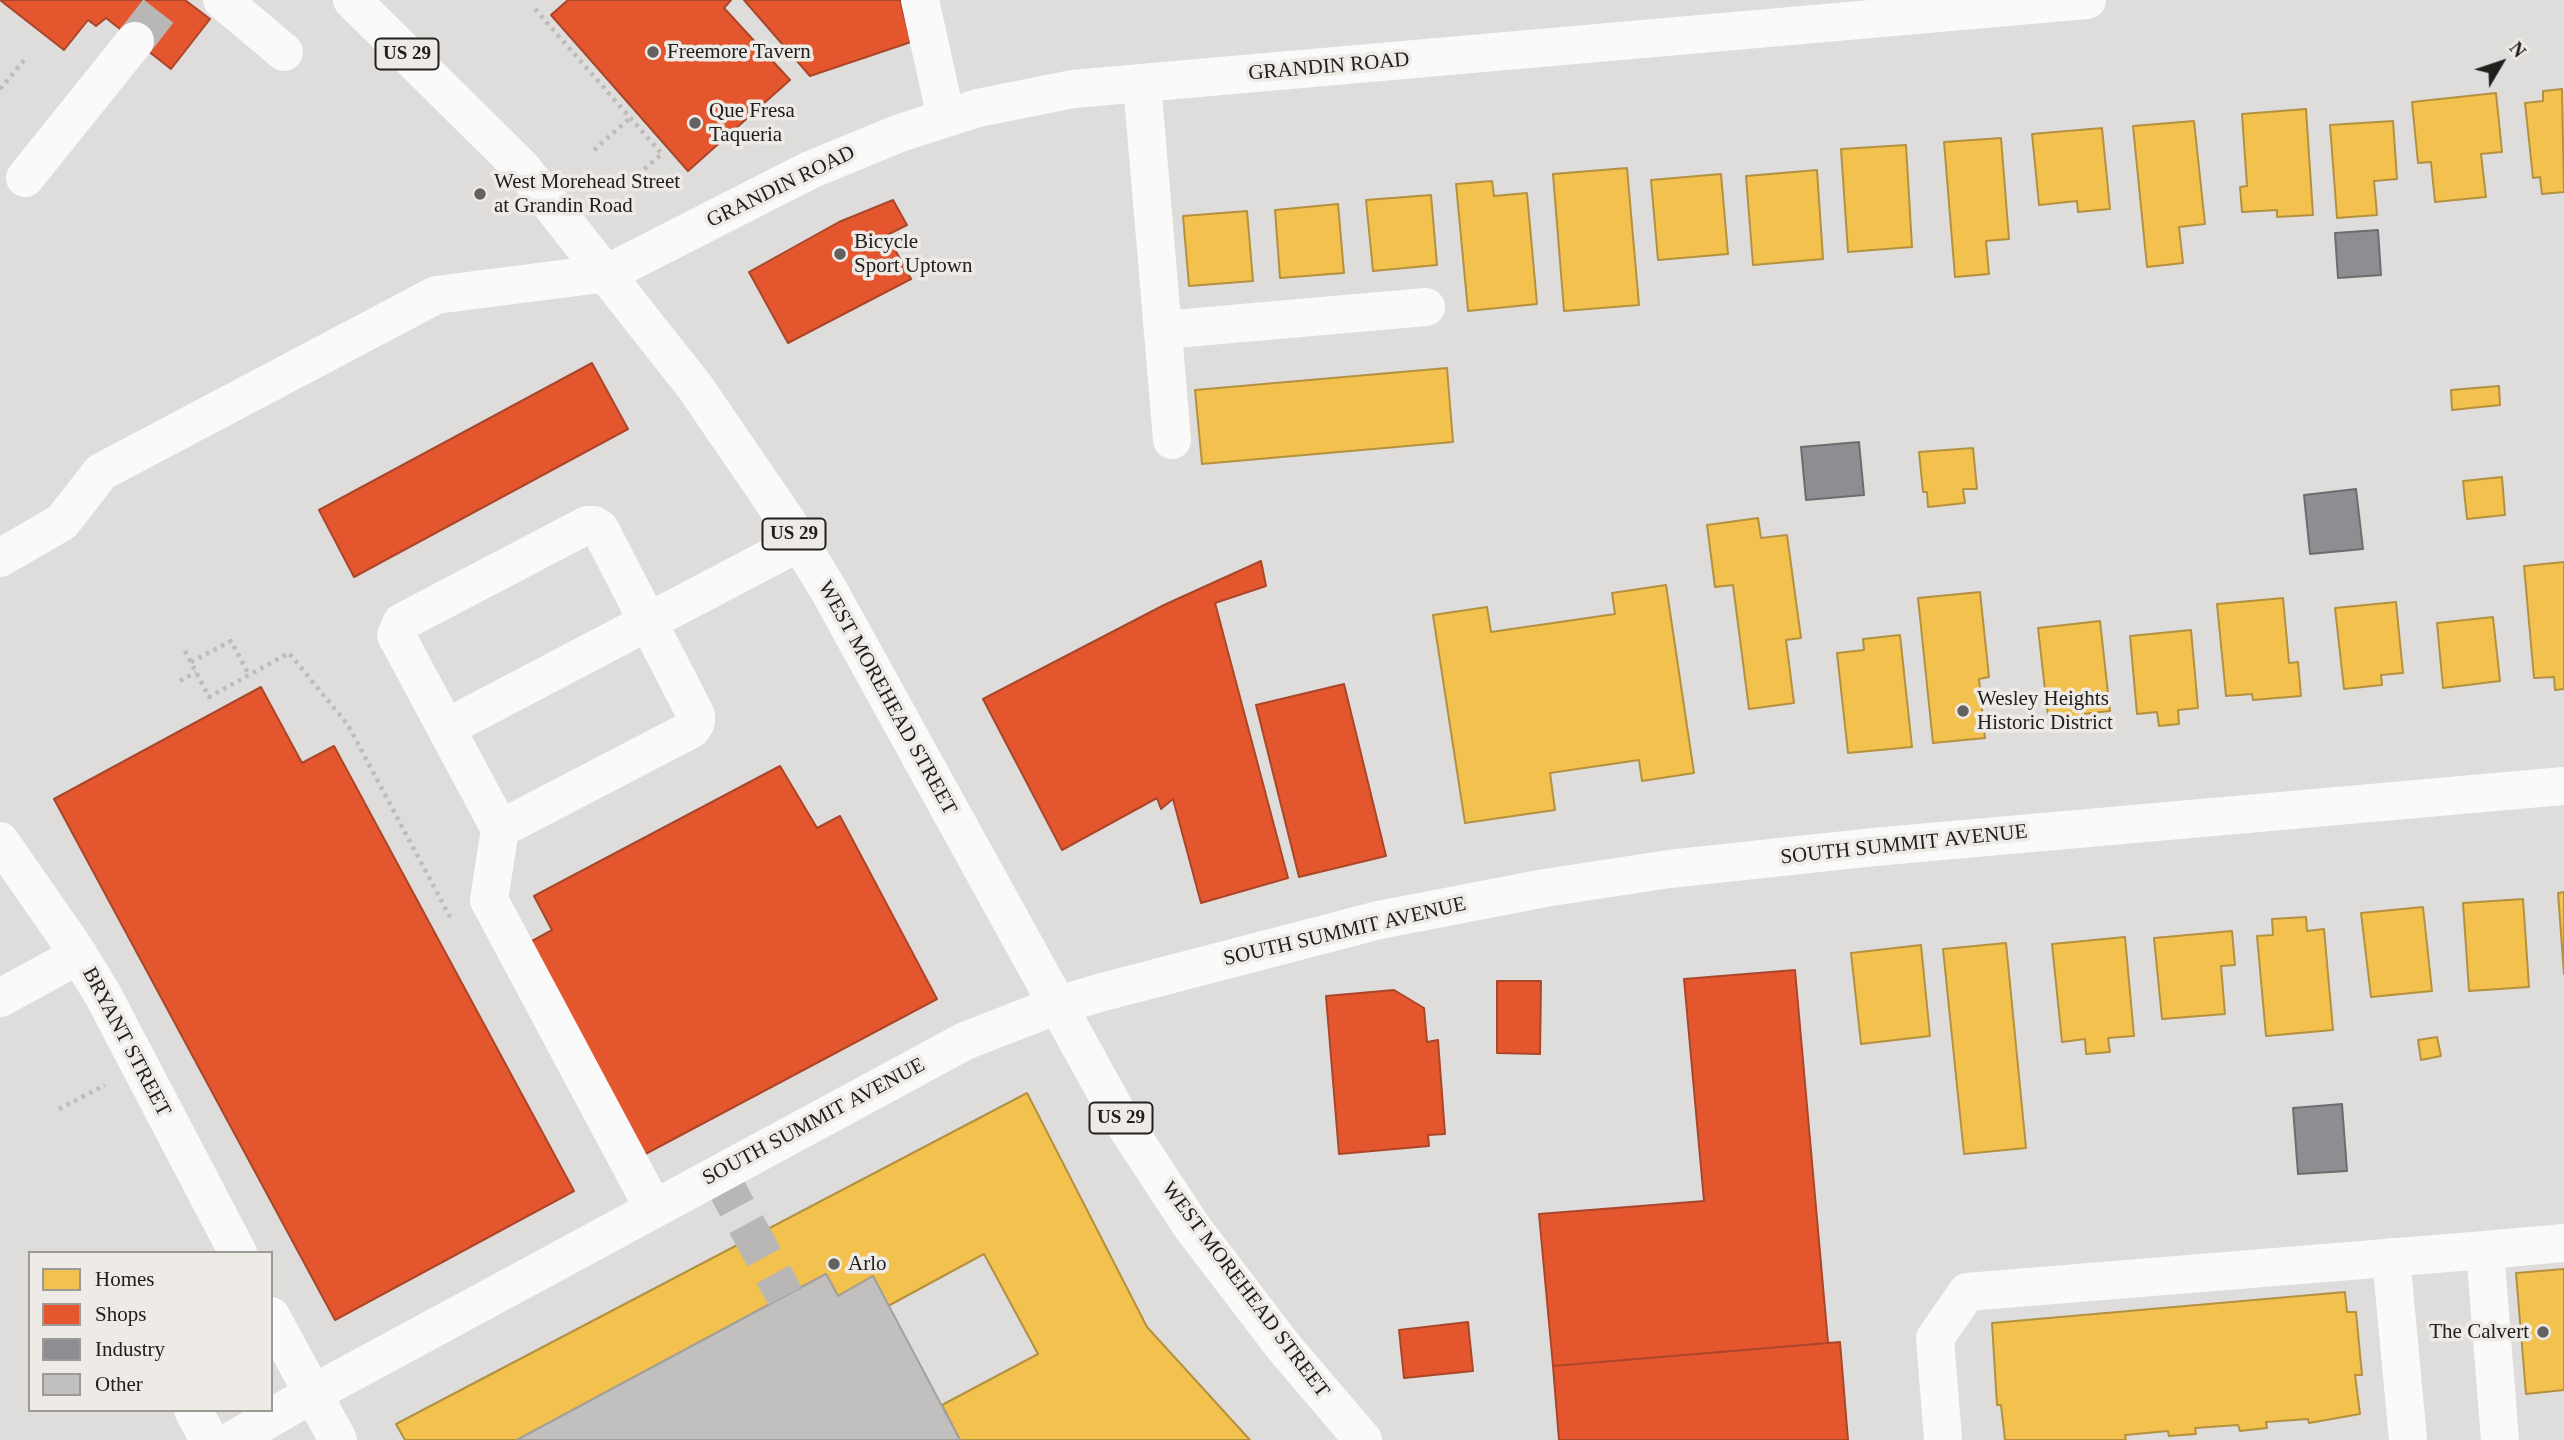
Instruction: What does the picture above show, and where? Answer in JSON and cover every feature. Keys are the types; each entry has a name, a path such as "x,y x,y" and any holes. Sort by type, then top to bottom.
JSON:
{"street":[{"path":"222,0 284,52"},
{"name":"WEST MOREHEAD STREET","path":"352,0 522,168 608,273 695,387 800,542 1055,1006 1116,1111 1192,1227 1283,1346 1363,1440"},
{"path":"920,0 946,118"},
{"name":"GRANDIN ROAD","path":"0,558 62,522 101,472 436,295 608,273 810,170 886,138 946,118 1073,89 2087,0"},
{"path":"25,178 135,41"},
{"path":"1143,83 1172,440"},
{"path":"1163,330 1426,307"},
{"path":"500,829 692,729 696,715 600,529 587,525 402,622 396,635 500,829 489,900 654,1209"},
{"path":"446,728 800,542"},
{"name":"SOUTH SUMMIT AVENUE","path":"233,1440 312,1394 965,1041 1055,1006 1379,920 1545,888 1669,869 1874,847 2564,786"},
{"name":"BRYANT STREET","path":"0,841 79,955 103,995 237,1251"},
{"path":"0,998 79,955"},
{"path":"1943,1440 1935,1338 1967,1292 2564,1243"},
{"path":"2485,1250 2500,1440"},
{"path":"2392,1257 2407,1440"},
{"path":"273,1320 338,1440"},
{"path":"194,1412 209,1440"}],"path":[{"path":"535,9 662,154 624,186"},
{"path":"0,89 25,59"},
{"path":"594,150 630,118"},
{"path":"191,662 231,641 249,675"},
{"path":"185,651 209,697 289,653 348,725 452,920"},
{"path":"180,681 196,672"},
{"path":"59,1109 111,1082"}],"building: Homes":[{"path":"2562,89 2564,192 2542,194 2540,177 2533,178 2525,103 2543,101 2543,91"},
{"path":"2496,93 2502,152 2481,154 2486,197 2435,202 2431,162 2418,163 2412,102"},
{"path":"2306,109 2313,215 2277,217 2277,210 2242,212 2240,187 2247,186 2242,114"},
{"path":"2194,121 2205,224 2179,227 2183,263 2147,267 2133,126"},
{"path":"2393,121 2397,179 2374,181 2377,215 2337,218 2330,125"},
{"path":"2102,128 2110,209 2078,212 2077,201 2039,205 2032,134"},
{"path":"2001,138 2009,239 1986,241 1989,274 1955,277 1944,142"},
{"path":"1906,145 1912,247 1848,252 1841,149"},
{"path":"1627,168 1639,305 1564,311 1553,174"},
{"path":"1817,170 1823,259 1753,265 1746,176"},
{"path":"1721,174 1728,254 1658,260 1651,180"},
{"path":"1492,181 1494,196 1527,193 1537,304 1468,311 1456,184"},
{"path":"1431,195 1437,265 1373,271 1366,200"},
{"path":"1338,204 1344,273 1280,278 1275,210"},
{"path":"1247,211 1253,281 1189,286 1183,216"},
{"path":"1447,368 1453,442 1202,464 1195,390"},
{"path":"2499,386 2500,405 2452,410 2451,390"},
{"path":"1973,448 1977,489 1963,489 1965,503 1928,507 1927,492 1923,492 1919,452"},
{"path":"2502,477 2505,515 2467,519 2463,481"},
{"path":"1758,518 1761,538 1787,535 1801,638 1786,640 1794,703 1749,709 1733,585 1715,587 1707,525"},
{"path":"2564,562 2564,689 2555,690 2554,677 2534,678 2524,566"},
{"path":"1666,585 1694,773 1642,781 1639,760 1550,773 1555,810 1465,823 1433,615 1487,607 1491,632 1615,614 1612,593"},
{"path":"1980,592 1989,677 1979,679 1985,738 1933,743 1918,598"},
{"path":"2283,598 2289,663 2298,662 2301,696 2253,700 2252,694 2226,696 2217,604"},
{"path":"2396,602 2403,673 2381,675 2382,685 2344,689 2335,608"},
{"path":"2493,617 2500,681 2443,688 2437,623"},
{"path":"2100,621 2110,711 2084,714 2085,724 2067,726 2066,714 2048,716 2038,628"},
{"path":"2191,630 2198,708 2178,710 2179,724 2159,726 2157,712 2137,714 2130,636"},
{"path":"1900,635 1912,747 1848,753 1837,653 1864,650 1863,639"},
{"path":"2564,892 2564,974 2558,893"},
{"path":"2523,899 2529,987 2469,991 2463,903"},
{"path":"2423,907 2432,991 2371,997 2361,913"},
{"path":"2306,917 2307,931 2324,929 2333,1030 2266,1036 2257,936 2273,935 2272,919"},
{"path":"2232,931 2235,965 2221,966 2225,1014 2162,1019 2154,938"},
{"path":"2125,937 2134,1036 2108,1038 2110,1052 2086,1054 2085,1039 2062,1042 2052,944"},
{"path":"2006,943 2026,1148 1964,1154 1943,949"},
{"path":"1921,945 1930,1036 1861,1044 1851,953"},
{"path":"2437,1037 2441,1056 2421,1060 2418,1040"},
{"name":"Arlo","path":"1027,1093 1147,1327 1250,1440 960,1440 942,1405 1038,1354 984,1254 888,1306 873,1276 838,1296 826,1274 517,1440 405,1440 396,1424"},
{"name":"The Calvert","path":"2564,1269 2564,1390 2526,1394 2516,1273"},
{"path":"2345,1292 2347,1312 2356,1312 2362,1375 2355,1375 2360,1414 2309,1423 2308,1419 2266,1422 2267,1428 2240,1431 2238,1425 2195,1428 2196,1434 2169,1436 2168,1431 2125,1435 2126,1440 2005,1440 2001,1405 1997,1405 1992,1323"}],"building: Shops":[{"path":"0,0 185,0 210,19 171,69 106,18 96,26 88,20 64,50"},
{"path":"568,0 731,0 724,8 790,80 688,171 551,15"},
{"path":"744,0 900,0 911,42 810,76"},
{"name":"Bicycle Sport Uptown","path":"893,200 907,225 887,235 911,279 788,343 749,272 839,222"},
{"path":"592,363 628,429 354,577 319,510"},
{"path":"1261,561 1266,586 1215,603 1288,878 1201,903 1173,799 1161,809 1157,798 1062,850 983,699 1164,605"},
{"path":"1344,684 1386,856 1299,877 1256,705"},
{"path":"261,687 302,763 334,746 574,1191 335,1320 54,799"},
{"path":"780,766 817,828 840,816 937,999 636,1159 523,946 552,930 534,896"},
{"path":"1795,970 1828,1343 1553,1366 1539,1214 1704,1201 1684,979"},
{"path":"1497,981 1541,981 1540,1054 1497,1053"},
{"path":"1394,990 1424,1008 1427,1042 1438,1040 1445,1134 1428,1135 1429,1146 1339,1154 1326,996"},
{"path":"1468,1322 1473,1371 1404,1378 1399,1330"},
{"path":"1840,1342 1848,1440 1559,1440 1553,1366"}],"building: Industry":[{"path":"2378,230 2381,275 2338,278 2335,233"},
{"path":"1859,442 1864,495 1806,500 1801,447"},
{"path":"2356,489 2363,549 2310,554 2304,495"},
{"path":"2342,1104 2347,1171 2298,1174 2293,1108"}],"building: Other":[{"path":"826,1274 838,1296 873,1276 960,1440 517,1440"}],"tunnel":[{"path":"135,41 167,0"},
{"path":"719,1174 785,1296"}],"place":[{"name":"Freemore Tavern","path":"653,52"},
{"name":"Que Fresa Taqueria","path":"695,123"},
{"name":"West Morehead Street at Grandin Road","path":"480,194"},
{"name":"Bicycle Sport Uptown","path":"840,254"},
{"name":"Wesley Heights Historic District","path":"1963,711"},
{"name":"Arlo","path":"834,1264"},
{"name":"The Calvert","path":"2543,1332"}]}
